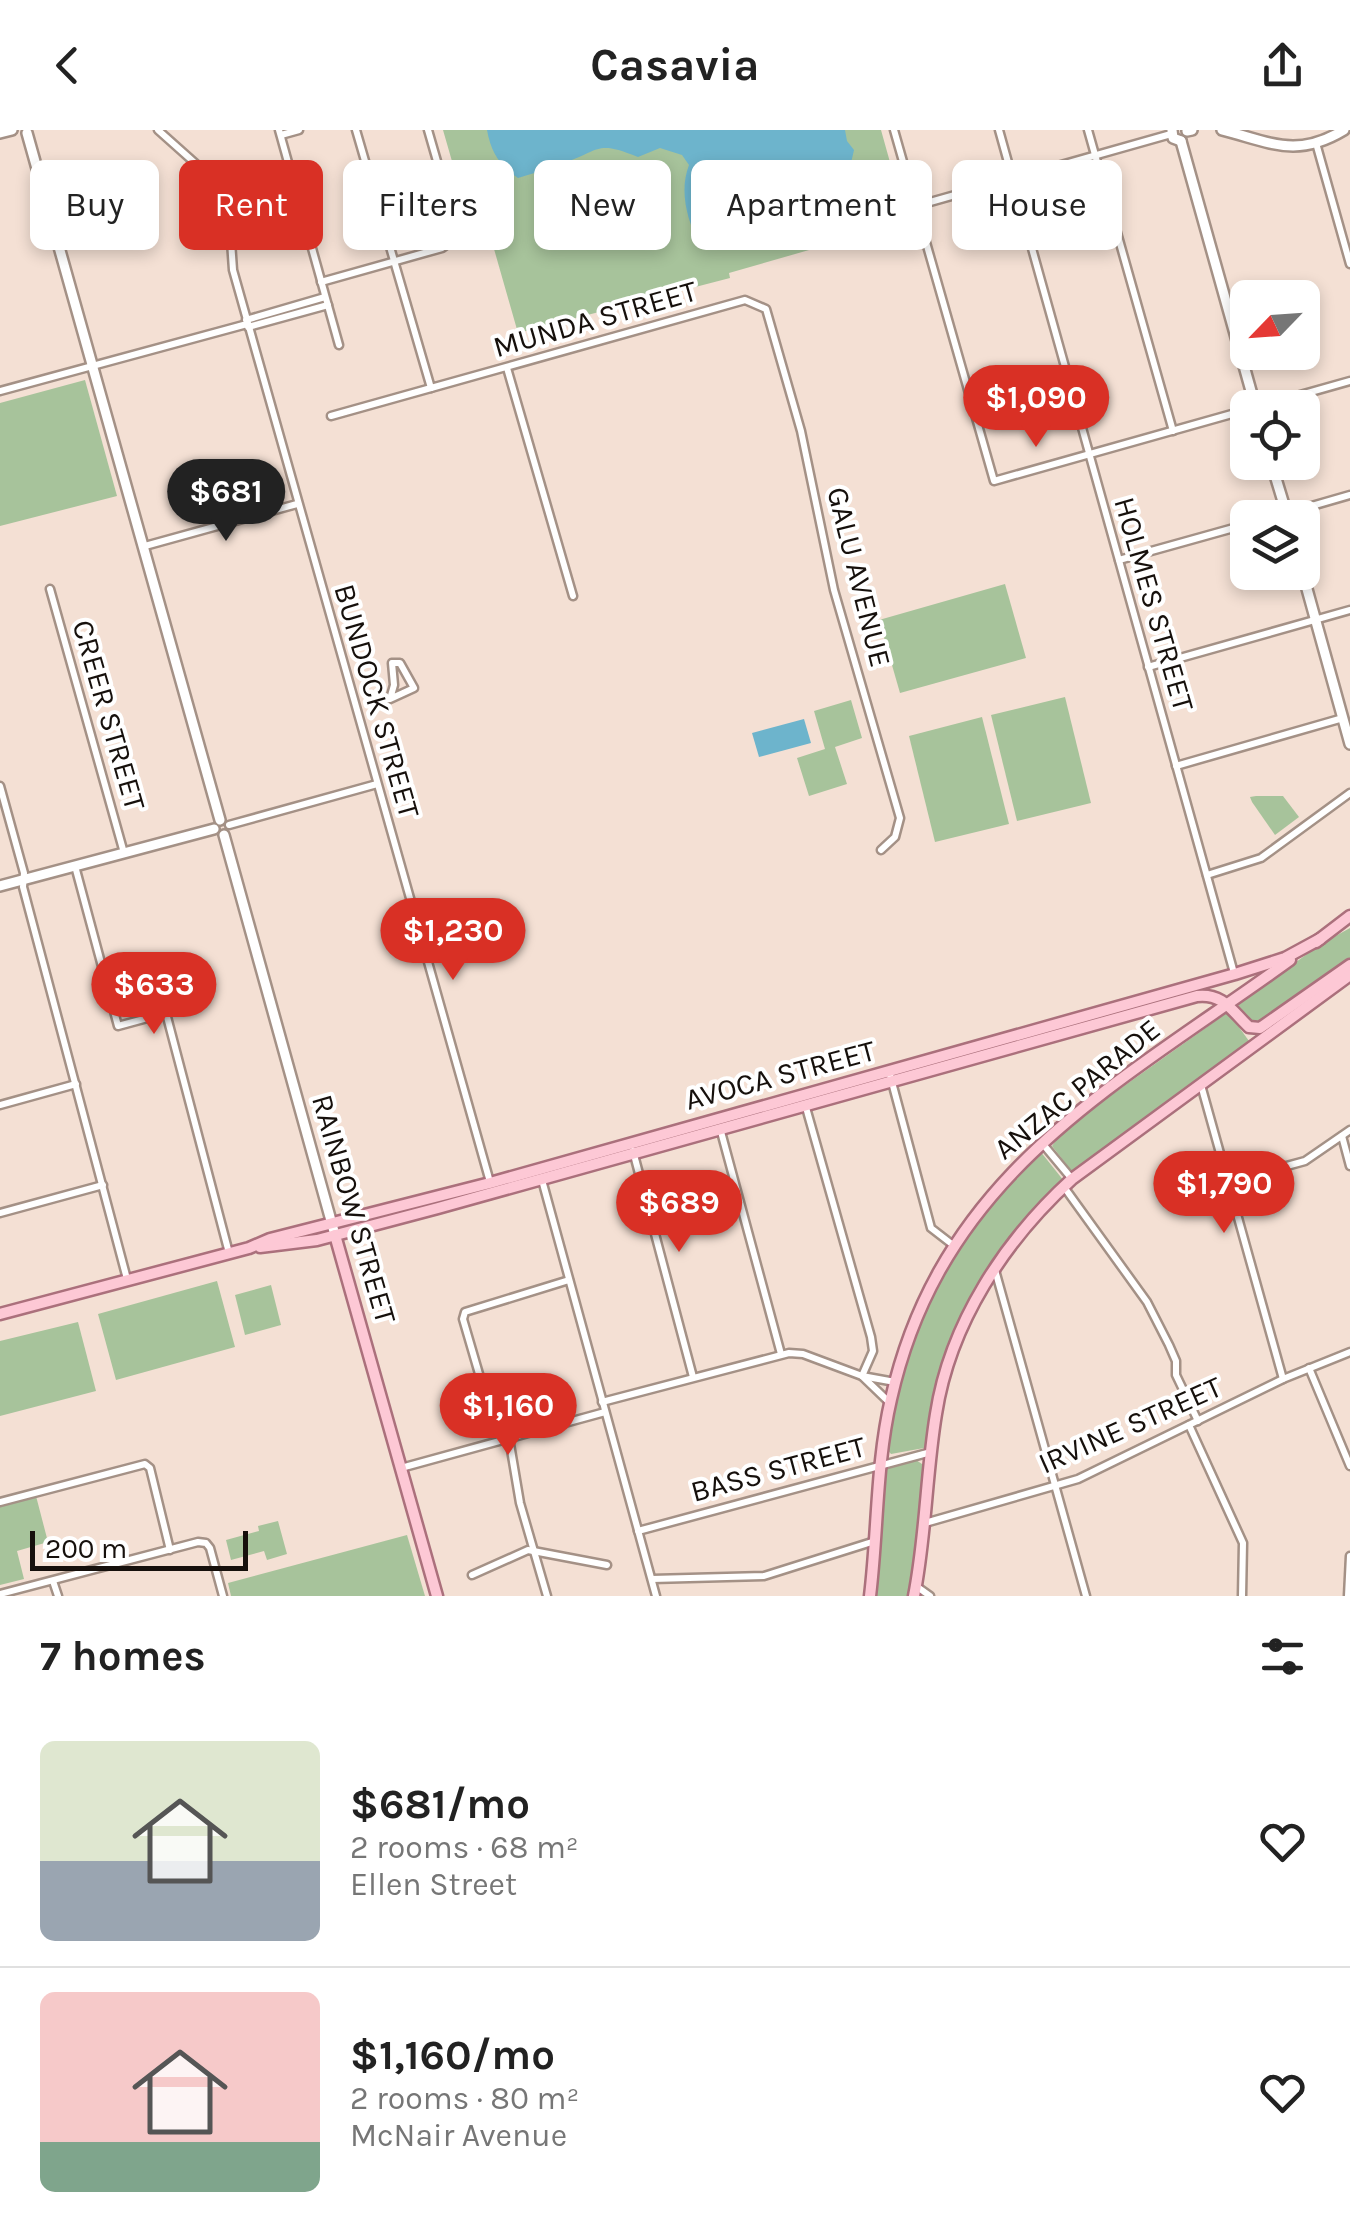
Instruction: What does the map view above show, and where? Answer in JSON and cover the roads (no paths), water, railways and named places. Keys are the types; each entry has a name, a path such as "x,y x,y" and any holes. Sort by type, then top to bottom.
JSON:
{"main road":[{"name":"ANZAC PARADE","path":"870,1596 881,1464 895,1382 918,1312 953,1246 994,1190 1041,1142 1350,916"},
{"name":"AVOCA STREET","path":"0,1314 492,1188 1086,1021 1274,962 1320,939"},
{"path":"1197,996 1214,996 1229,1004 1246,1024 1260,1028 1350,965"},
{"path":"916,1591 936,1411 950,1359 970,1310 995,1269 1030,1222 1068,1183 1350,976"},
{"name":"AVOCA STREET","path":"1086,1021 1197,996"},
{"path":"1197,996 1211,1007 1206,1020"},
{"name":"RAINBOW STREET","path":"334,1230 437,1596"}],"street":[{"name":"BUNDOCK STREET","path":"158,130 214,180 228,198 232,270 492,1188"},
{"path":"299,130 280,133 339,345"},
{"path":"356,130 433,388"},
{"path":"321,282 442,248 456,238 428,130"},
{"path":"894,130 903,160"},
{"name":"HOLMES STREET","path":"999,130 1008,160"},
{"path":"1088,130 1173,431"},
{"path":"1222,130 1240,132 1278,147 1316,143 1344,130"},
{"path":"0,133 22,131"},
{"name":"RAINBOW STREET","path":"22,131 145,546 334,1230"},
{"path":"1081,160 1171,132 1175,140 1186,133 1251,390"},
{"path":"1316,143 1350,264"},
{"path":"928,250 994,481 1230,416"},
{"name":"HOLMES STREET","path":"1033,250 1235,974"},
{"name":"MUNDA STREET","path":"330,416 745,300 766,309"},
{"path":"0,391 327,301"},
{"name":"GALU AVENUE","path":"766,309 796,410 834,590 900,818 896,837 882,850"},
{"path":"507,368 572,596"},
{"path":"1319,390 1350,381"},
{"path":"1320,505 1350,495"},
{"path":"145,546 297,504"},
{"path":"1118,560 1230,529"},
{"name":"CREER STREET","path":"50,589 124,853"},
{"path":"1307,590 1350,744"},
{"path":"1148,667 1350,610"},
{"path":"392,663 400,663 414,688 390,699 394,685 392,663"},
{"path":"1176,766 1342,718"},
{"path":"0,886 378,784"},
{"path":"0,786 128,1280"},
{"path":"1207,875 1261,858 1350,793"},
{"path":"76,866 118,1026 182,1008"},
{"path":"166,1013 229,1253"},
{"path":"890,1076 931,1228 953,1246"},
{"path":"0,1105 76,1084"},
{"path":"1201,1084 1283,1380"},
{"path":"804,1100 871,1337 873,1350 862,1376"},
{"path":"718,1124 781,1354"},
{"path":"1228,1182 1305,1161 1350,1130"},
{"path":"1342,1136 1350,1166"},
{"path":"1041,1142 1147,1302 1176,1361 1176,1374 1198,1421"},
{"path":"632,1148 693,1376"},
{"path":"540,1174 656,1596"},
{"path":"0,1213 103,1185"},
{"path":"995,1269 1086,1596"},
{"path":"546,1596 507,1439 491,1398 484,1391 463,1319 468,1310 570,1280"},
{"name":"IRVINE STREET","path":"924,1523 1078,1479 1350,1352"},
{"path":"602,1402 781,1354 803,1354 862,1376 895,1382"},
{"path":"1309,1368 1350,1466"},
{"path":"862,1376 890,1404"},
{"path":"401,1468 605,1412"},
{"path":"1190,1425 1243,1543 1242,1596"},
{"name":"BASS STREET","path":"638,1531 930,1452"},
{"path":"0,1502 146,1464 170,1550"},
{"path":"652,1580 764,1576 874,1541"},
{"path":"0,1594 198,1542 206,1544 223,1596"},
{"path":"472,1575 534,1550 607,1565"},
{"path":"1348,1596 1350,1556"},
{"path":"54,1580 58,1596"},
{"path":"916,1591 930,1596"}],"water":[{"path":"487,130 845,130 854,150 852,160 691,160 691,225 685,185 689,165 682,155 660,148 638,157 606,148 571,160 534,160 534,173 518,178 514,175 514,160 499,160"},
{"path":"804,719 811,743 759,757 752,733"}]}
